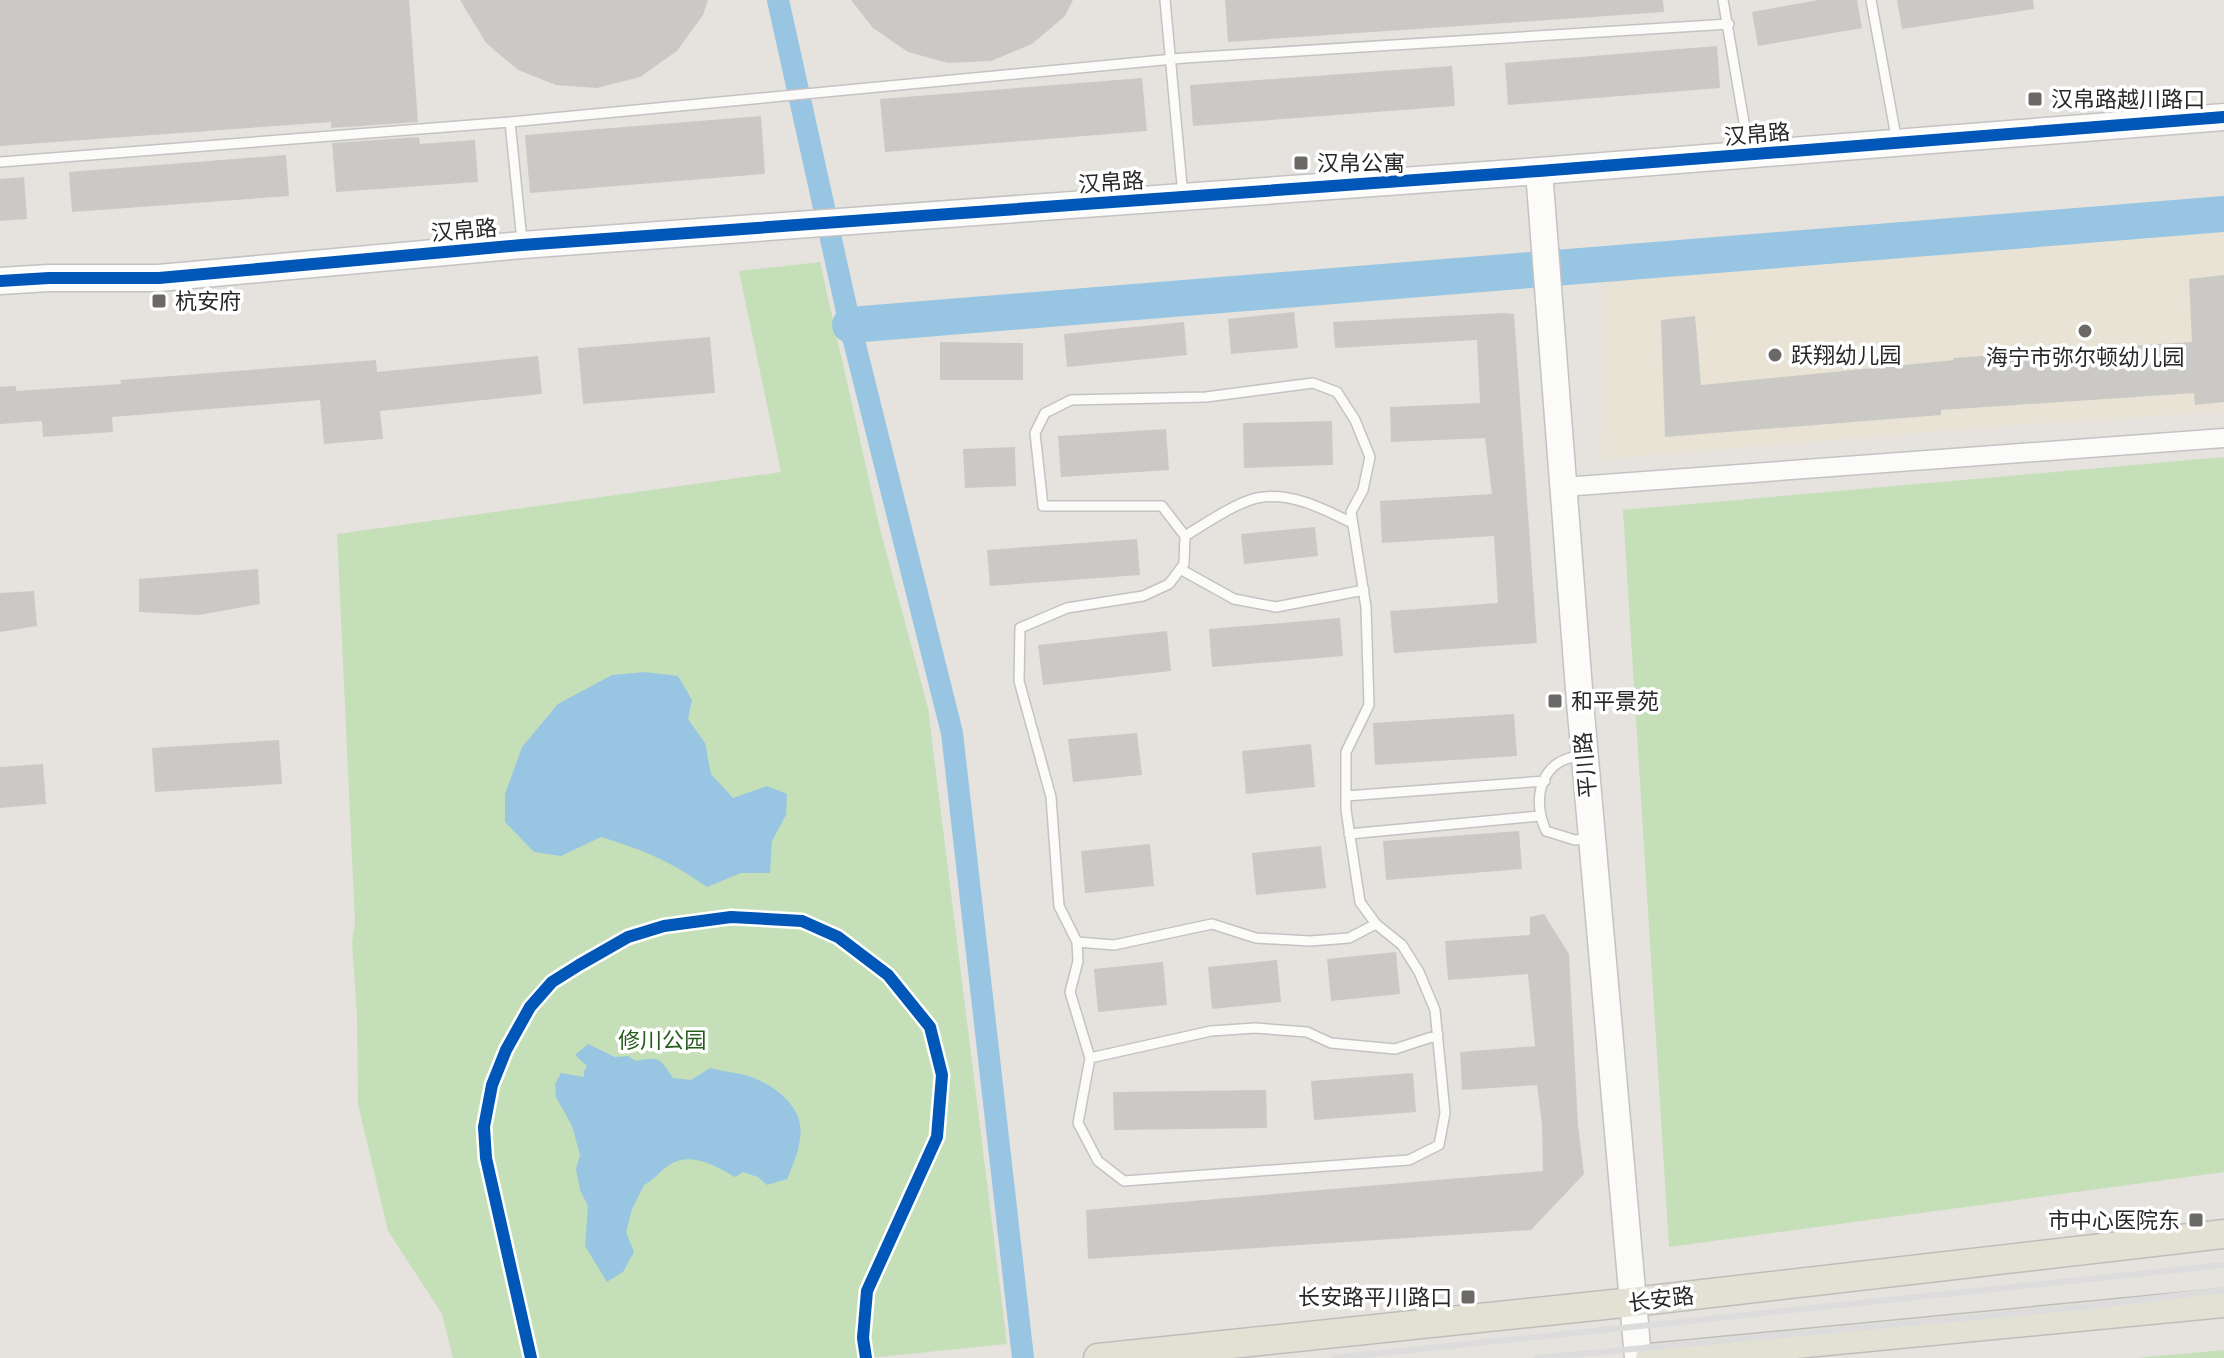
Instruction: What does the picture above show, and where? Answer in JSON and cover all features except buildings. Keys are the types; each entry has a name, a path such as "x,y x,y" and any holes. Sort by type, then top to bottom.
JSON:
{"main road":[{"name":"长安路","path":"1098,1358 1633,1302 2224,1234"},
{"path":"1650,1358 2224,1303"}],"street":[{"name":"汉帛路","path":"0,281 159,278 522,245 1183,197 1540,182 1750,154 2224,117"},
{"name":"平川路","path":"1540,182 1584,756 1638,1358"},
{"path":"1563,487 2224,438"}],"lane":[{"path":"1165,0 1183,197"},
{"path":"1723,0 1750,154"},
{"path":"1871,0 1897,142"},
{"path":"0,162 510,122 1170,59 1729,24"},
{"path":"510,122 522,245"},
{"path":"1313,383 1337,392 1355,420 1370,457 1363,490 1351,512 1352,523 1364,590 1369,705 1346,752 1349,834 1360,902 1376,924 1402,945 1419,972 1435,1010 1445,1113 1439,1145 1409,1160 1124,1181 1098,1161 1078,1123 1090,1058 1070,992 1078,961 1077,942 1059,906 1051,797 1019,681 1020,628 1067,608 1143,596 1169,584 1184,564 1185,536 1162,506 1043,506 1035,433 1045,413 1071,400 1206,397 1313,383"},
{"path":"1185,536 1208,521 1257,498 1294,499 1352,523"},
{"path":"1180,569 1234,599 1276,607 1364,590"},
{"path":"1584,756 1569,757 1549,769 1540,791 1539,816 1546,831 1575,840 1592,839"},
{"path":"1346,796 1545,781"},
{"path":"1349,834 1539,816"},
{"path":"1077,942 1114,945 1212,924 1256,938 1310,941 1349,938 1376,924"},
{"path":"1090,1058 1211,1031 1255,1028 1307,1032 1331,1043 1395,1049 1438,1035"}],"shaded area":[{"path":"2224,229 2224,411 1602,459 1603,279"}],"green space":[{"name":"修川公园","path":"820,262 880,529 928,708 1007,1344 869,1358 453,1358 442,1314 388,1231 358,1104 352,942 355,922 337,534 781,472 739,271"},
{"path":"2224,457 2224,1172 1669,1247 1623,510"},
{"path":"2224,1350 2224,1358 2137,1358"}],"water":[{"path":"645,672 678,676 692,700 688,719 705,743 711,774 733,798 767,786 787,794 786,815 772,841 770,873 741,873 707,887 656,857 601,837 561,856 534,852 505,822 505,794 522,747 558,704 612,675"},
{"path":"588,1044 615,1057 628,1056 636,1061 658,1060 673,1078 691,1080 710,1068 750,1077 778,1092 792,1106 801,1131 787,1179 767,1185 758,1177 743,1172 735,1177 695,1160 686,1159 669,1165 644,1185 632,1209 626,1232 634,1252 623,1272 607,1282 585,1246 588,1206 580,1190 576,1169 580,1155 572,1126 556,1097 555,1084 561,1073 584,1077 587,1066 575,1055"}],"waterway":[{"path":"778,0 850,325 952,733 1023,1358"},
{"path":"850,325 2224,214"}],"railway":[{"path":"1334,1358 2224,1265"},
{"path":"1537,1358 2071,1308 2224,1290"}],"cycle path":[{"path":"0,281 159,278 522,245 1539,171 2224,117"},
{"path":"531,1358 486,1158 484,1127 492,1085 506,1050 530,1007 552,982 579,965 628,937 664,926 731,917 802,921 838,937 888,975 930,1027 942,1075 937,1137 867,1291 863,1338 866,1358"}],"place":[{"name":"汉帛路越川路口","path":"2035,99"},
{"name":"汉帛公寓","path":"1301,163"},
{"name":"杭安府","path":"159,301"},
{"name":"海宁市弥尔顿幼儿园","path":"2085,331"},
{"name":"跃翔幼儿园","path":"1775,355"},
{"name":"和平景苑","path":"1555,701"},
{"name":"市中心医院东","path":"2196,1220"},
{"name":"长安路平川路口","path":"1468,1297"}]}
